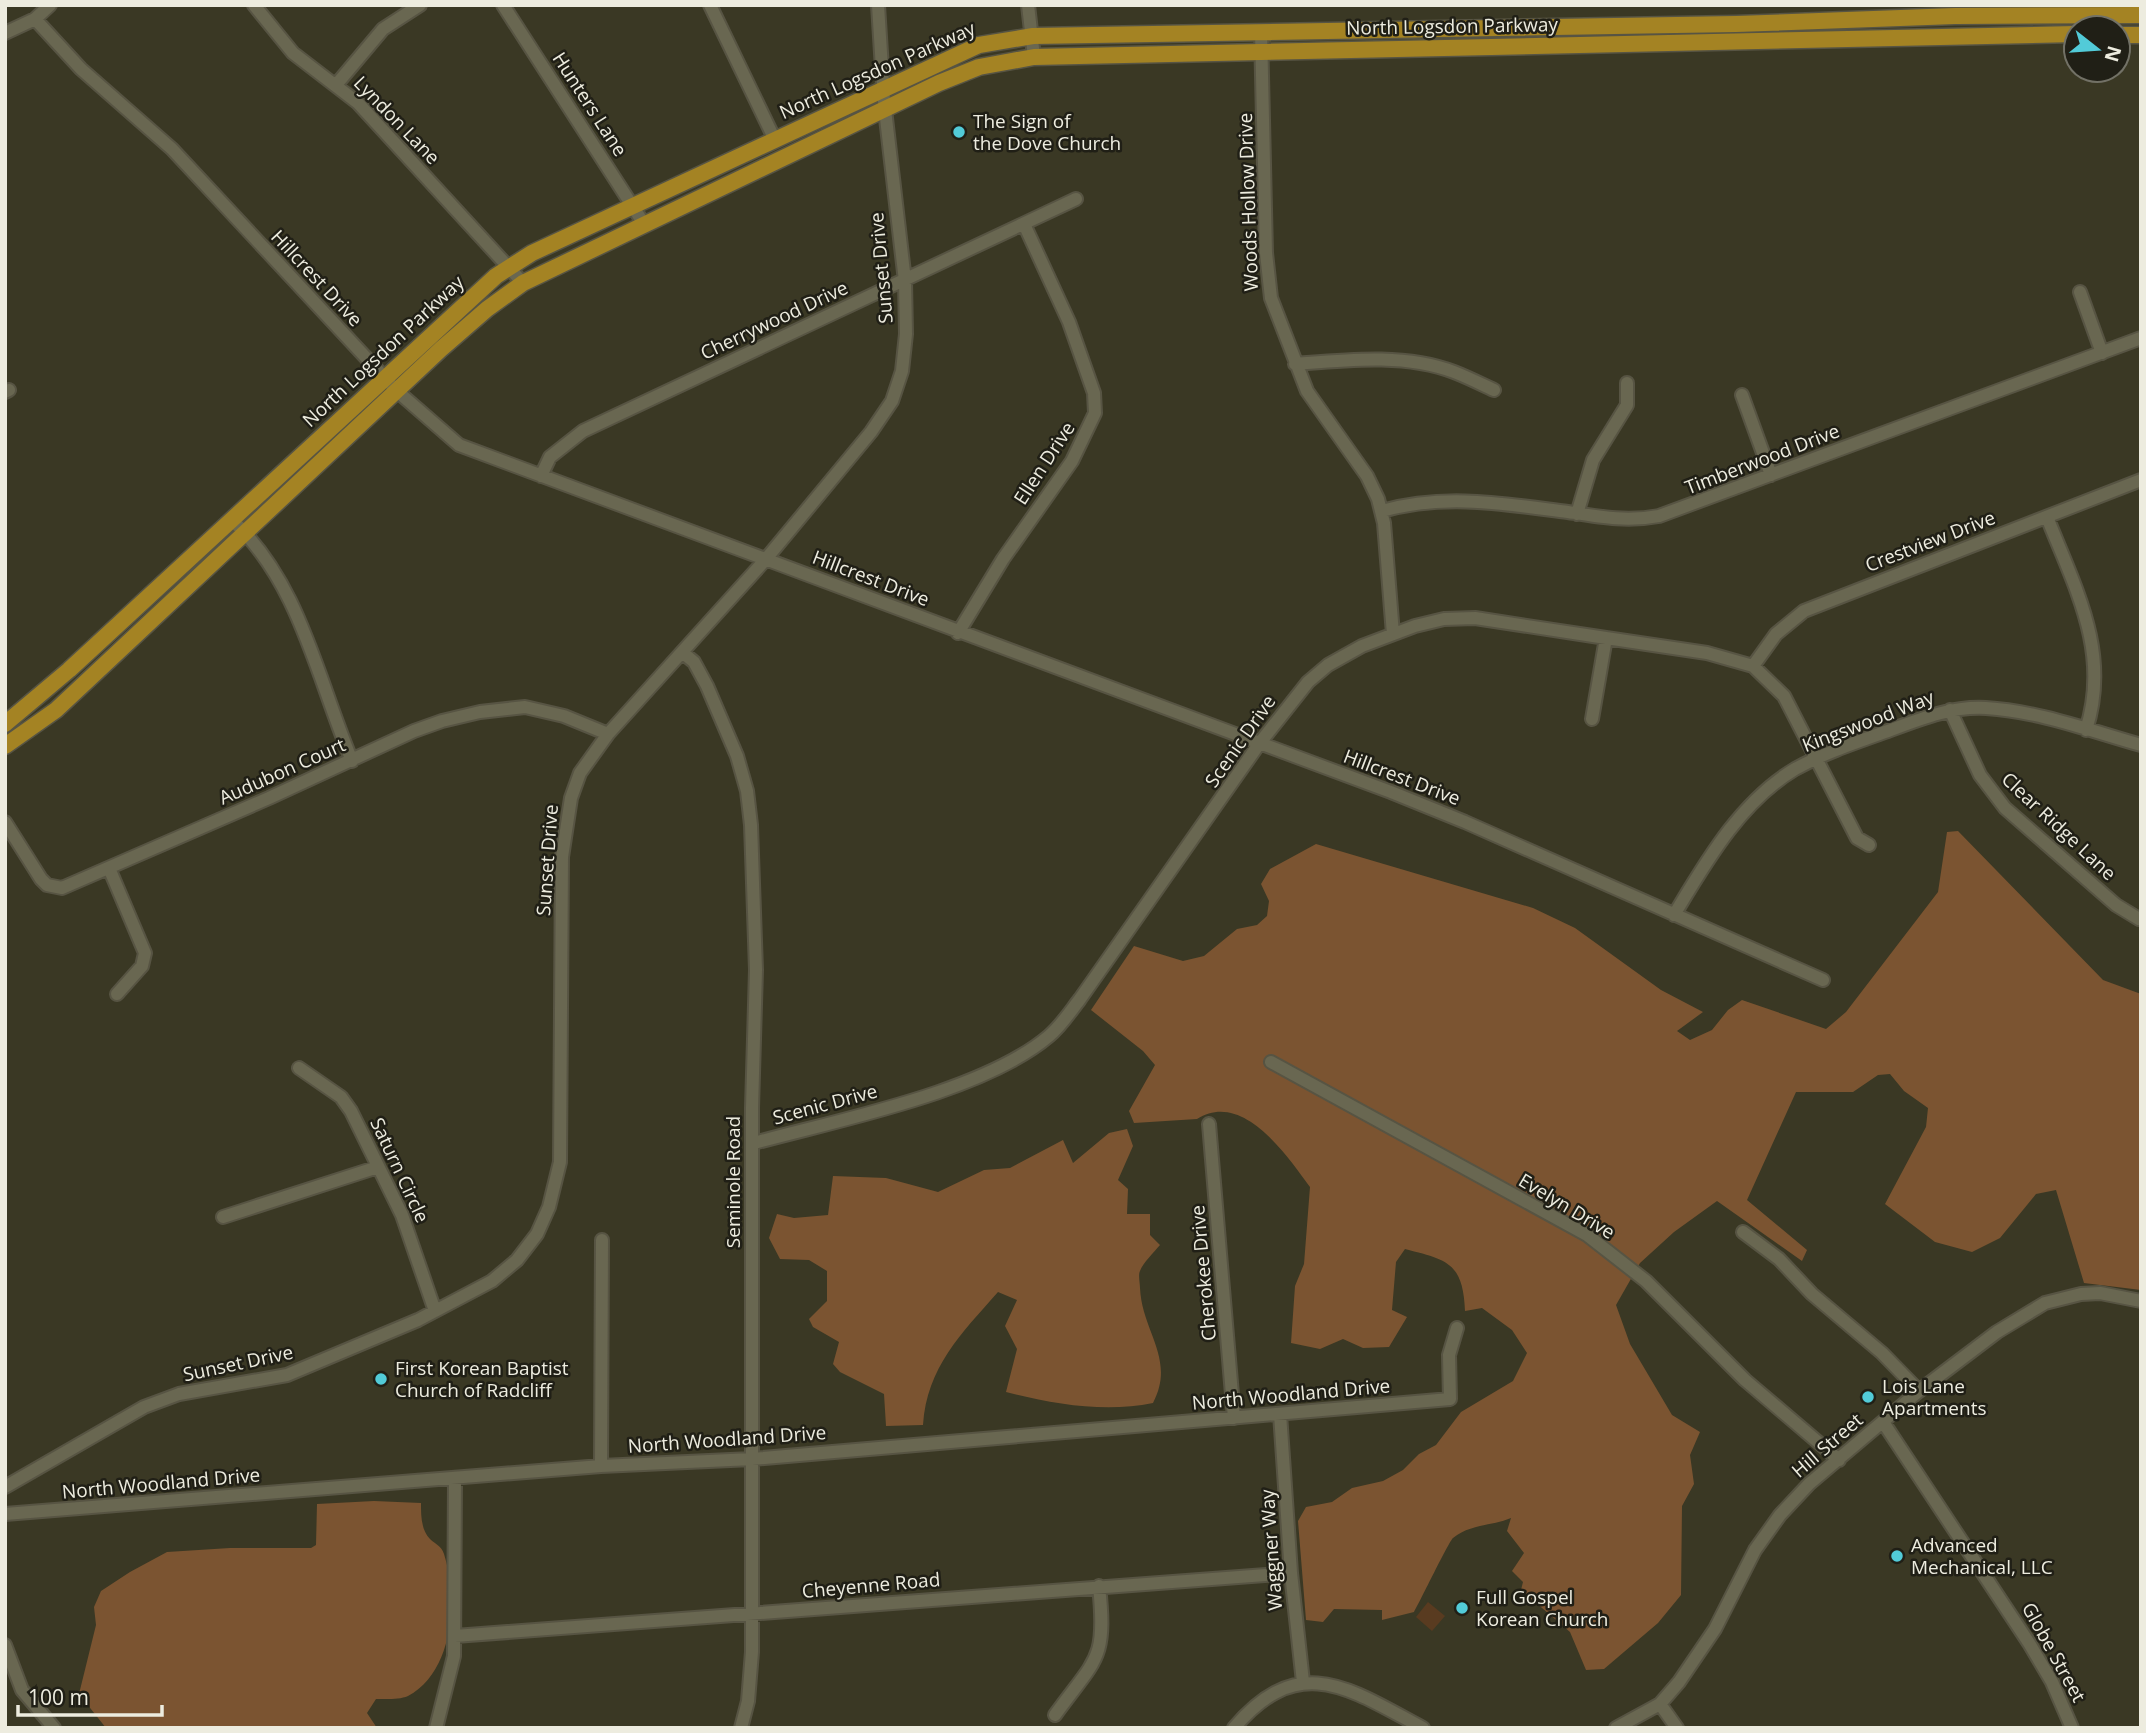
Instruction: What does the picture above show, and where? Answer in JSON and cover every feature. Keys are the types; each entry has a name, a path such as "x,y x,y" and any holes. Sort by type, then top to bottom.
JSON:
{"main road":[{"name":"North Logsdon Parkway","path":"5,724 36,700 471,297 509,267 959,52 1001,40 1033,36 1746,24 1823,19 2062,21"},
{"path":"1822,40 1823,19"},
{"name":"North Logsdon Parkway","path":"5,746 56,710 397,391 487,309 523,283 979,66 1034,57 2062,34"}],"street":[{"path":"5,33 35,19 50,5"},
{"name":"Lyndon Lane","path":"254,5 282,43 367,113 523,283"},
{"path":"336,85 383,29 420,5"},
{"name":"Hunters Lane","path":"503,5 644,224"},
{"path":"710,5 775,140"},
{"name":"Sunset Drive","path":"5,1488 144,1407 179,1394 287,1375 435,1311 492,1281 517,1260 537,1234 552,1198 560,1162 562,883 566,820 580,773 608,734 766,559 871,432 892,401 905,352 905,282 883,89 878,5"},
{"path":"1028,5 1034,57"},
{"name":"Hillcrest Drive","path":"35,19 81,69 164,141 397,391 459,445 1465,822 1823,981"},
{"path":"1568,25 1569,45"},
{"name":"Woods Hollow Drive","path":"1261,32 1268,283 1280,327 1313,402 1367,476 1382,511 1393,634"},
{"name":"Cherrywood Drive","path":"541,476 550,457 583,430 905,282 1076,199"},
{"name":"Ellen Drive","path":"958,633 1003,559 1072,461 1095,413 1094,393 1069,322 1024,224"},
{"path":"2080,292 2102,353"},
{"name":"Timberwood Drive","path":"1382,511 1417,503 1460,499 1623,520 1659,516 2141,338"},
{"path":"1295,364 1389,360 1414,363 1455,372 1494,390"},
{"path":"1577,513 1593,460 1627,405 1627,383"},
{"path":"1742,395 1772,475"},
{"name":"Crestview Drive","path":"1753,666 1783,625 1804,611 2141,480"},
{"path":"2047,517 2093,639 2095,683 2086,730"},
{"path":"232,520 246,533 284,586 352,761"},
{"name":"Scenic Drive","path":"754,1143 943,1090 1023,1054 1049,1037 1080,999 1259,744 1317,673 1338,658 1429,622 1459,617 1707,653 1753,666 1777,686 1857,838 1870,845"},
{"path":"1592,719 1606,638"},
{"name":"Seminole Road","path":"682,652 694,662 718,710 743,774 748,800 756,959 752,1614 750,1689 741,1728"},
{"name":"Audubon Court","path":"5,822 34,872 47,885 62,888 352,761 414,731 503,708 545,710 608,734"},
{"name":"Kingswood Way","path":"1674,915 1726,835 1756,800 1781,779 1817,758 1950,710 2000,709 2141,745"},
{"name":"Clear Ridge Lane","path":"1950,710 1980,775 2005,808 2116,905 2139,919"},
{"path":"109,869 145,954 138,971 117,994"},
{"name":"Evelyn Drive","path":"1271,1062 1587,1236 1646,1281 1745,1380 1839,1460"},
{"name":"Saturn Circle","path":"299,1068 328,1086 346,1103 402,1215 435,1311"},
{"name":"Cherokee Drive","path":"1209,1124 1234,1418"},
{"path":"223,1217 378,1167"},
{"path":"1743,1232 1779,1259 1811,1294 1882,1353 1919,1391"},
{"path":"601,1240 601,1466"},
{"name":"Hill Street","path":"1616,1728 1660,1704 1692,1665 1715,1629 1767,1532 1809,1484 1919,1391 1997,1332 2045,1303 2062,1297 2100,1293 2141,1301"},
{"name":"North Woodland Drive","path":"5,1514 601,1466 752,1459 1450,1399 1449,1355 1457,1328"},
{"name":"Waggner Way","path":"1280,1414 1291,1573 1303,1682"},
{"name":"Globe Street","path":"1883,1422 2029,1643 2052,1682 2072,1728"},
{"path":"436,1728 449,1684 455,1636 455,1479"},
{"name":"Cheyenne Road","path":"455,1636 1291,1573"},
{"path":"1055,1715 1090,1669 1100,1650 1103,1630 1099,1586"},
{"path":"5,1645 22,1690 54,1728"},
{"path":"1234,1728 1272,1695 1303,1682 1345,1688 1370,1698 1423,1728"},
{"path":"1660,1704 1677,1728"}],"shaded area":[{"path":"1958,831 2103,980 2141,994 2141,1290 2084,1283 2056,1190 2036,1194 2000,1238 1972,1252 1935,1242 1885,1204 1926,1127 1928,1108 1904,1091 1890,1074 1878,1075 1853,1092 1796,1092 1747,1200 1807,1250 1802,1261 1717,1201 1674,1232 1640,1263 1616,1305 1630,1344 1672,1415 1700,1432 1690,1455 1694,1484 1682,1506 1681,1595 1658,1623 1604,1669 1586,1670 1570,1632 1521,1590 1523,1582 1512,1571 1524,1553 1507,1531 1511,1518 1467,1530 1453,1538 1414,1612 1382,1620 1382,1610 1334,1609 1323,1622 1306,1620 1298,1521 1306,1507 1332,1502 1352,1488 1383,1481 1403,1470 1419,1454 1436,1445 1461,1412 1513,1381 1527,1353 1512,1330 1482,1308 1465,1311 1461,1282 1450,1266 1432,1256 1405,1249 1396,1262 1392,1310 1407,1317 1389,1347 1363,1348 1343,1339 1320,1349 1291,1343 1295,1286 1304,1264 1310,1187 1262,1130 1231,1113 1214,1112 1197,1119 1134,1123 1129,1111 1155,1065 1143,1051 1091,1010 1134,946 1183,961 1204,956 1237,929 1257,925 1267,916 1269,901 1261,884 1270,869 1316,844 1533,908 1575,928 1661,990 1703,1012 1677,1031 1690,1040 1712,1030 1728,1010 1742,1000 1826,1029 1846,1012 1938,892 1947,832"},
{"path":"1127,1129 1133,1146 1118,1180 1128,1189 1127,1214 1150,1214 1150,1235 1160,1245 1139,1275 1142,1304 1160,1359 1159,1387 1153,1403 1116,1407 1079,1406 1006,1392 1017,1349 1005,1326 1017,1300 998,1292 948,1353 931,1386 923,1425 886,1426 884,1394 840,1372 833,1364 839,1342 813,1327 809,1319 827,1301 827,1271 809,1260 780,1259 769,1238 777,1214 794,1218 828,1215 833,1176 886,1178 938,1192 984,1170 1010,1168 1063,1140 1073,1163 1109,1133"},
{"path":"374,1501 421,1503 423,1527 444,1554 451,1592 449,1632 435,1670 423,1685 408,1696 376,1699 367,1713 377,1728 106,1728 79,1694 96,1625 94,1607 101,1591 130,1572 167,1552 230,1548 311,1548 316,1545 317,1504"},
{"path":"1428,1602 1445,1616 1432,1631 1416,1617"}],"place":[{"name":"The Sign of the Dove Church","path":"959,132"},
{"name":"First Korean Baptist Church of Radcliff","path":"381,1379"},
{"name":"Lois Lane Apartments","path":"1868,1397"},
{"name":"Advanced Mechanical, LLC","path":"1897,1556"},
{"name":"Full Gospel Korean Church","path":"1462,1608"}]}
